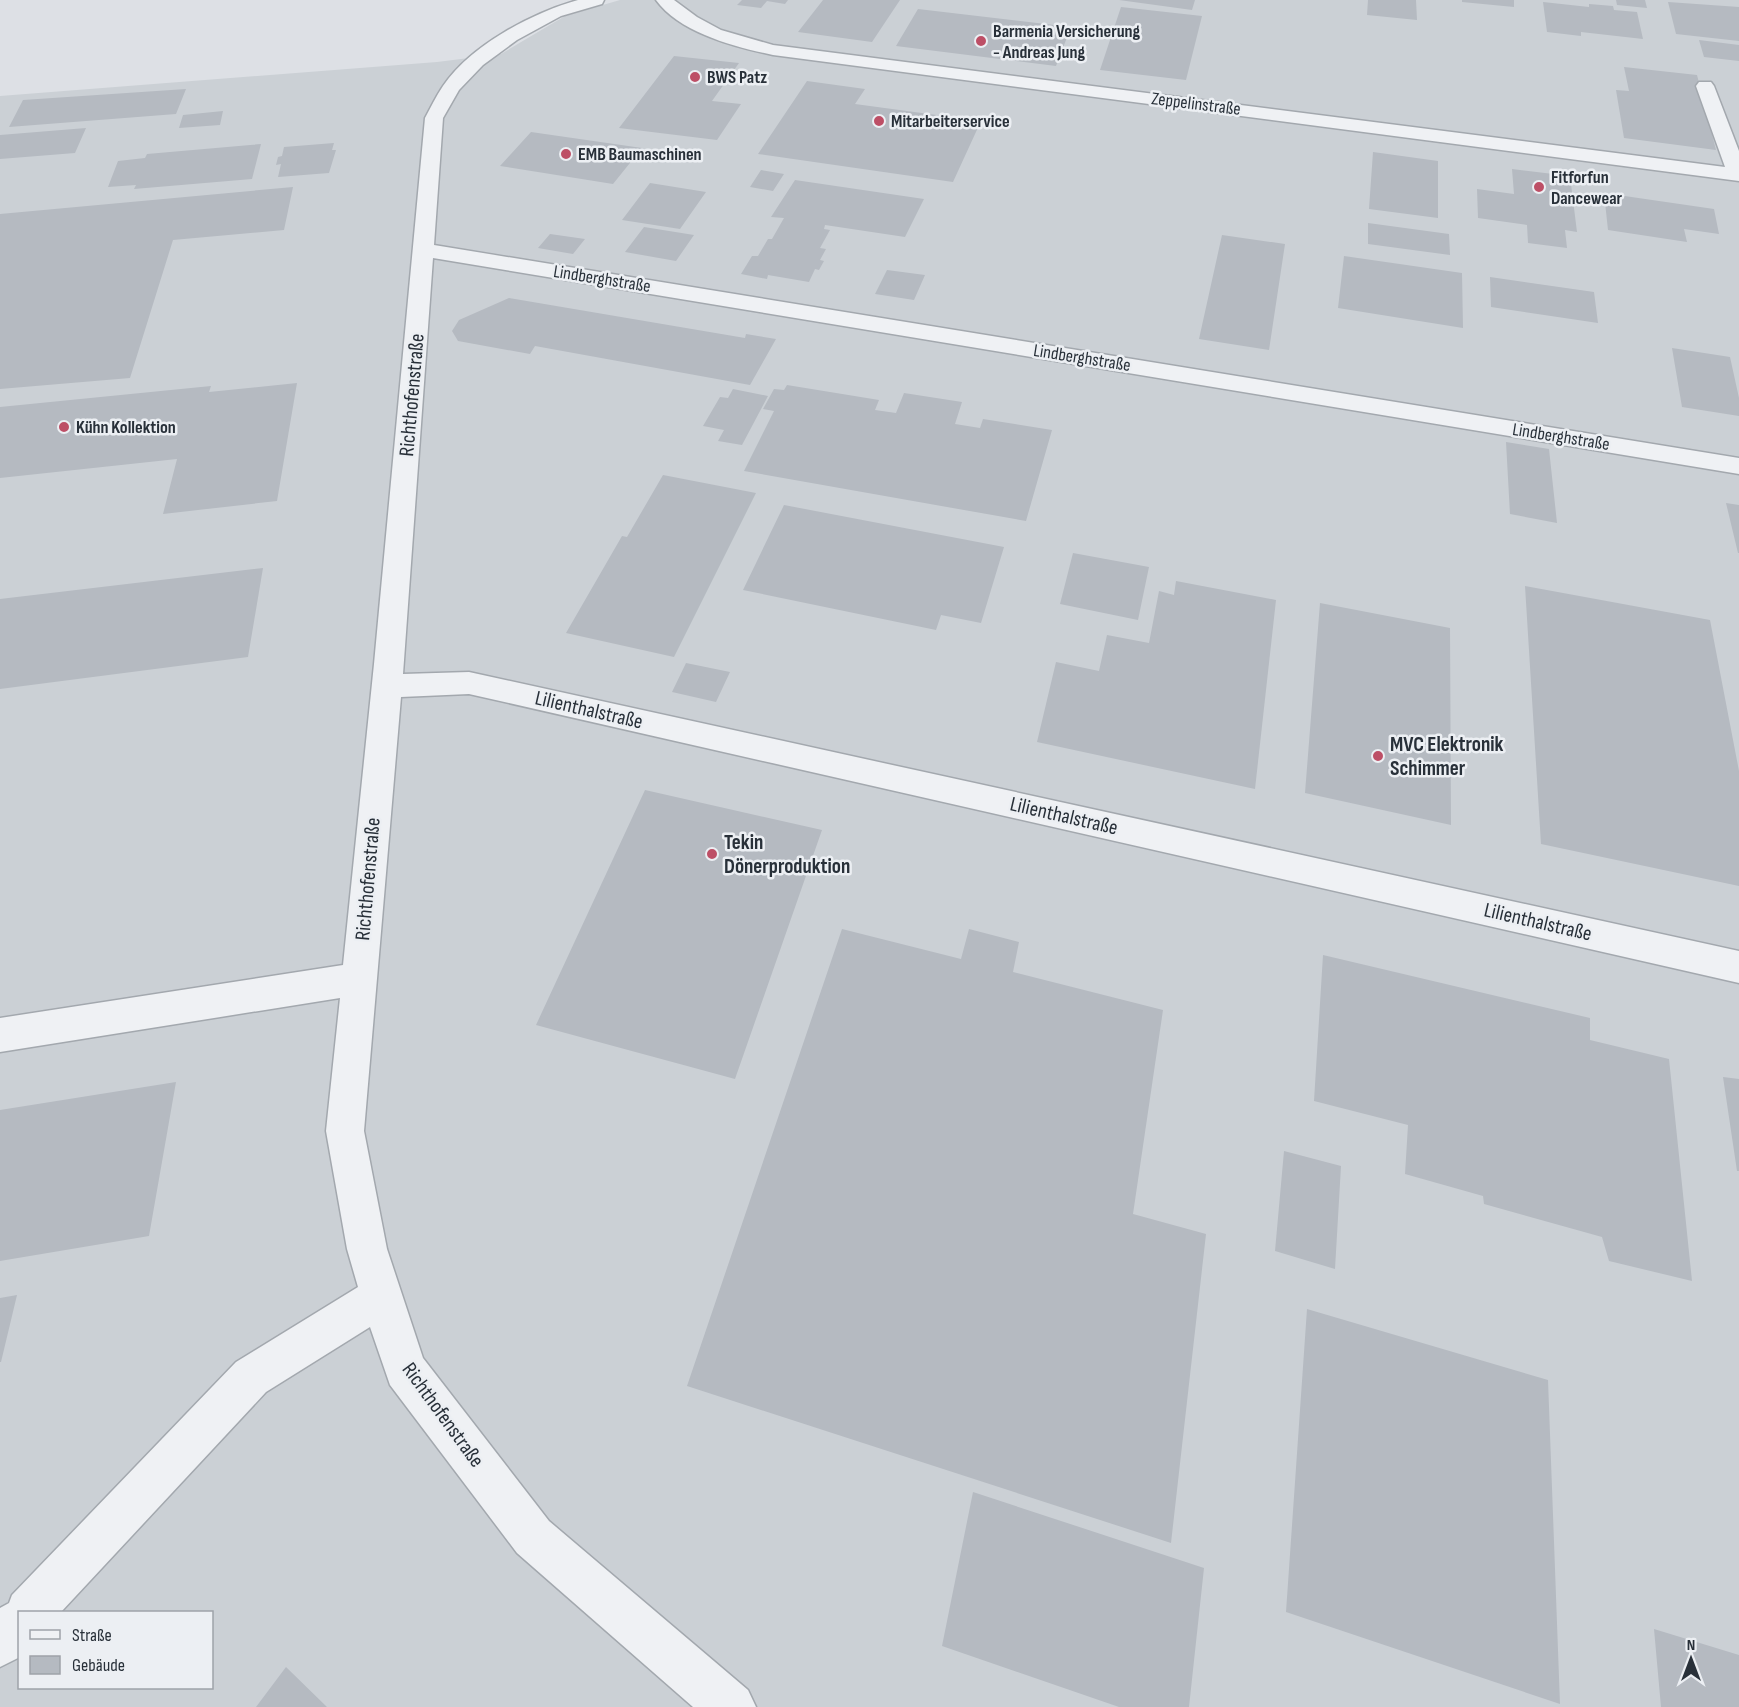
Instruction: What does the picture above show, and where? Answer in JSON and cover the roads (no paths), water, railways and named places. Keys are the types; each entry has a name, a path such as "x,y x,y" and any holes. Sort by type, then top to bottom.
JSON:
{"street":[{"name":"Richthofenstraße","path":"596,0 555,12 511,36 477,61 451,87 434,118 386,686 345,1131 367,1249 405,1370 533,1537 731,1707"},
{"name":"Zeppelinstraße","path":"664,0 708,32 737,43 773,50 1738,175"},
{"path":"1705,86 1738,175"},
{"name":"Lindberghstraße","path":"424,250 1739,466"},
{"name":"Lilienthalstraße","path":"386,686 469,683 1739,968"},
{"path":"0,1035 358,979"},
{"path":"29,1611 251,1377 382,1296"},
{"path":"0,1643 18,1624"}],"place":[{"name":"Barmenia Versicherung - Andreas Jung","path":"981,41"},
{"name":"BWS Patz","path":"695,77"},
{"name":"Mitarbeiterservice","path":"879,121"},
{"name":"EMB Baumaschinen","path":"566,154"},
{"name":"Fitforfun Dancewear","path":"1539,187"},
{"name":"Kühn Kollektion","path":"64,427"},
{"name":"MVC Elektronik Schimmer","path":"1378,756"},
{"name":"Tekin Dönerproduktion","path":"712,854"}]}
